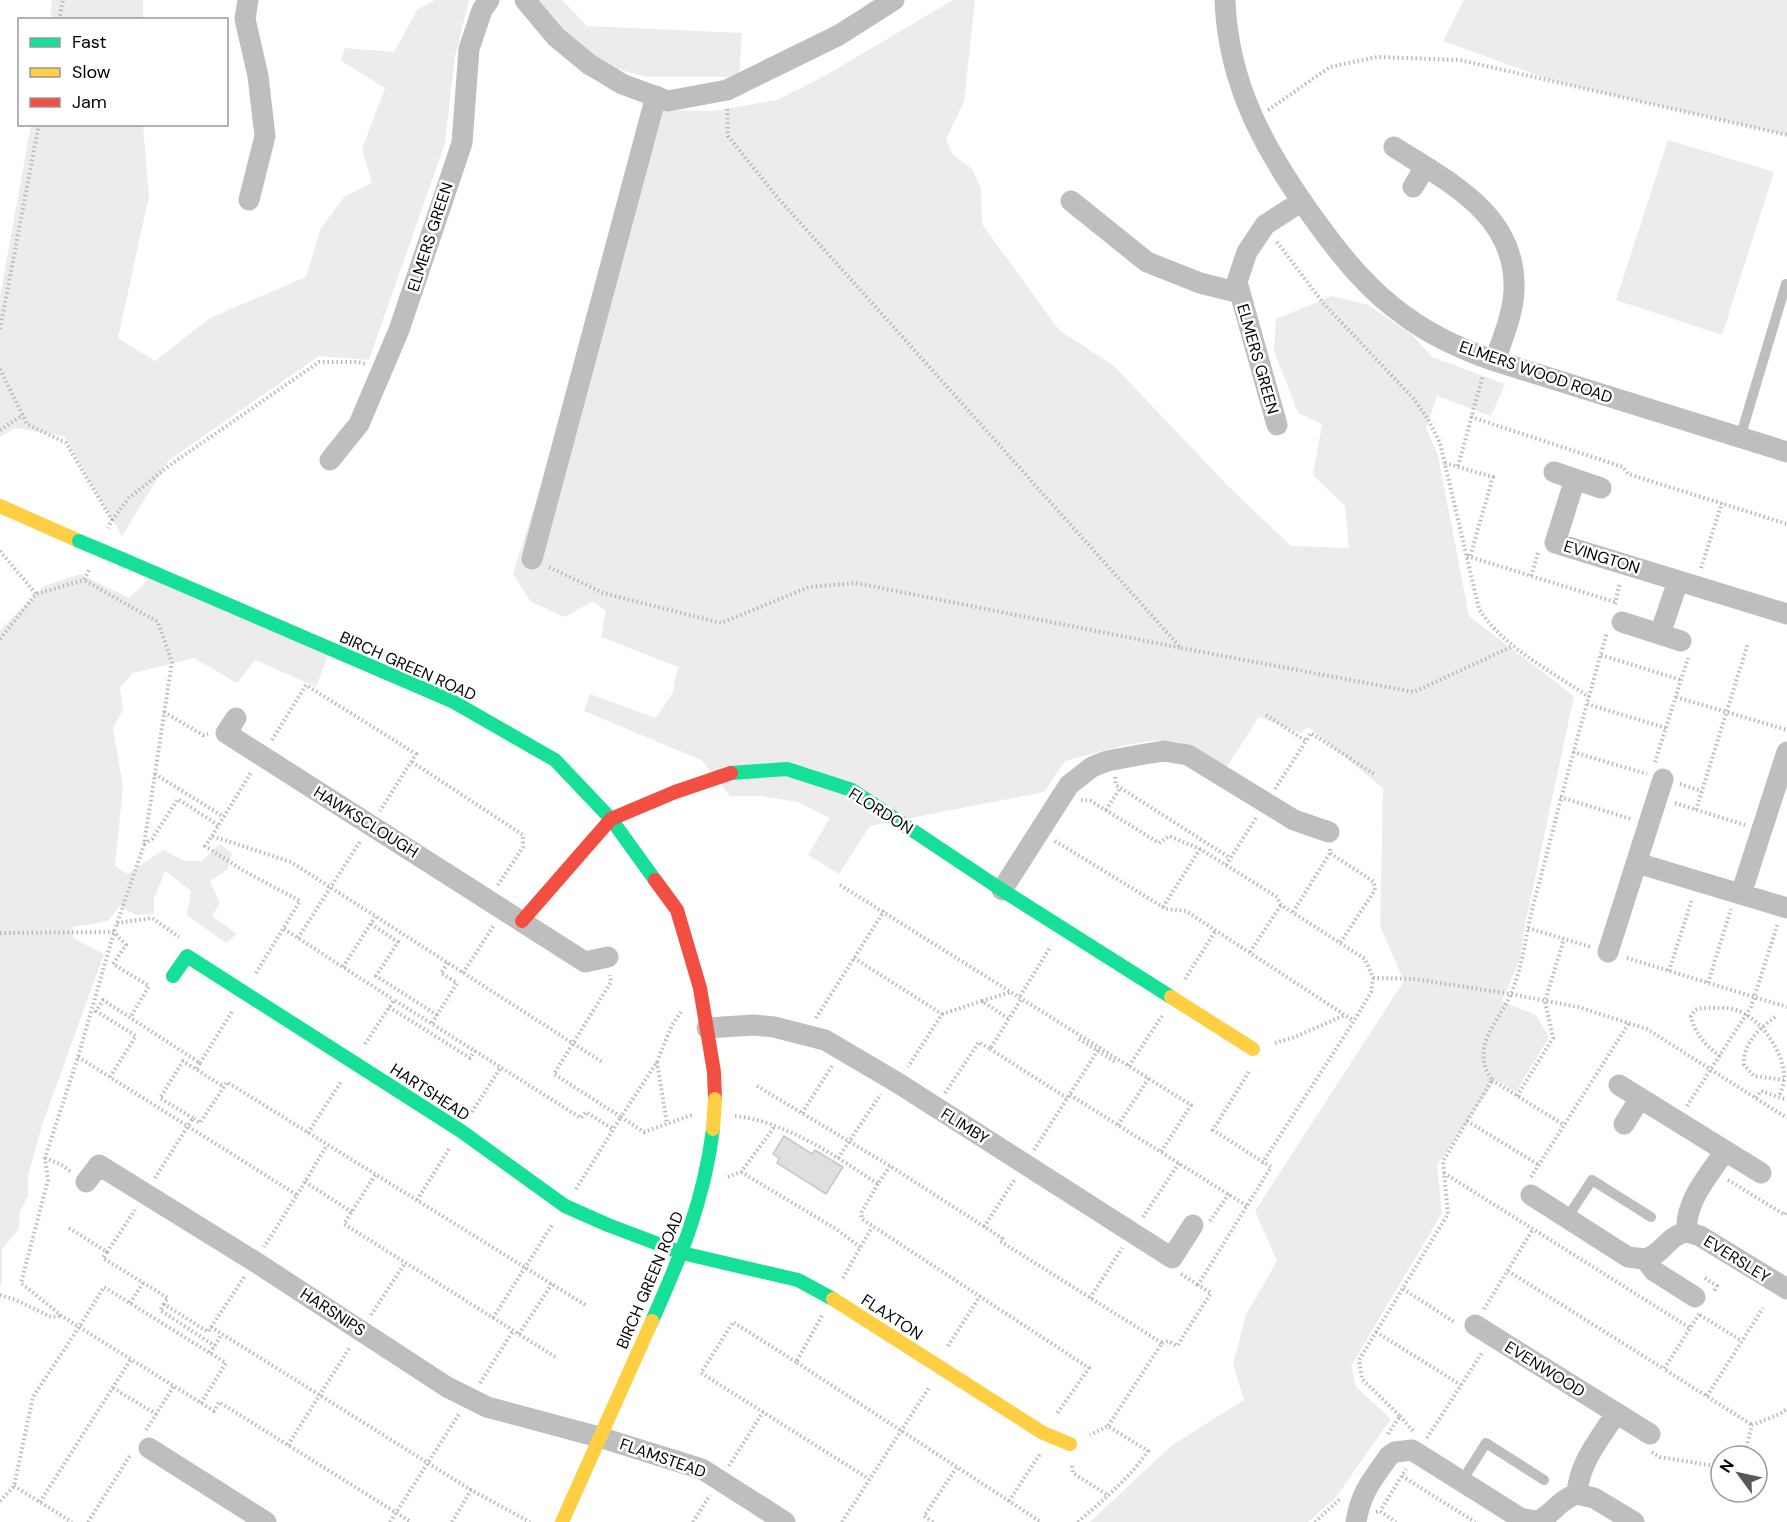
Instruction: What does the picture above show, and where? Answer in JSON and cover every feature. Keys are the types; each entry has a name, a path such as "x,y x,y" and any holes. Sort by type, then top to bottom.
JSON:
{"street":[{"path":"248,0 245,20 258,76 265,136 249,200"},
{"name":"ELMERS GREEN","path":"330,460 359,424 399,330 462,142 469,49 482,10 489,0"},
{"path":"525,0 556,38 589,64 622,84 668,101 727,90 839,35 894,0"},
{"name":"ELMERS WOOD ROAD","path":"1221,1 1240,88 1267,149 1302,201 1352,267 1378,294 1405,316 1433,334 1491,360 1787,452"},
{"path":"532,559 656,96"},
{"path":"1394,147 1458,189 1487,214 1507,248 1513,269 1514,291 1509,317 1491,360"},
{"path":"1413,187 1425,167"},
{"name":"ELMERS GREEN","path":"1071,201 1147,262 1200,283 1240,293"},
{"name":"ELMERS GREEN","path":"1277,425 1237,282 1247,252 1264,225 1302,201"},
{"path":"1554,472 1601,488"},
{"name":"EVINGTON","path":"1575,479 1555,543 1787,614"},
{"name":"BIRCH GREEN ROAD","path":"0,506 452,701 555,760 611,819 677,910 700,988 714,1072 713,1129 705,1186 682,1253 563,1519"},
{"path":"1660,634 1687,584"},
{"path":"1614,620 1660,634 1685,647"},
{"name":"HAWKSCLOUGH","path":"231,725 489,900 585,962 608,957"},
{"path":"1002,890 1069,785 1092,767 1112,760 1164,751 1188,755 1294,820 1329,832"},
{"path":"1739,894 1787,752"},
{"name":"FLORDON","path":"611,819 675,792 729,773 787,769 852,790 1002,890 1253,1049"},
{"path":"1608,952 1649,824 1657,784"},
{"path":"522,921 611,819"},
{"path":"1636,863 1785,907"},
{"path":"173,976 187,956"},
{"name":"HARTSHEAD","path":"187,956 460,1131 565,1206 682,1253"},
{"name":"FLIMBY","path":"707,1028 754,1025 805,1033 825,1040 1025,1163 1172,1258 1193,1225"},
{"path":"1619,1085 1761,1173"},
{"path":"1624,1124 1640,1098"},
{"name":"EVERSLEY","path":"1686,1232 1689,1208 1725,1151"},
{"name":"HARSNIPS","path":"86,1182 99,1166 146,1192 447,1387 487,1407 599,1437"},
{"path":"1524,1194 1628,1257 1645,1259 1654,1271 1702,1304"},
{"name":"EVERSLEY","path":"1645,1259 1657,1254 1674,1236 1686,1232 1700,1236 1787,1289"},
{"name":"FLAXTON","path":"682,1253 798,1280 832,1298 1048,1435 1070,1444"},
{"name":"EVENWOOD","path":"1475,1325 1616,1413 1647,1440"},
{"path":"1577,1494 1584,1464 1616,1413"},
{"name":"FLAMSTEAD","path":"599,1437 702,1469 785,1522"},
{"path":"149,1448 266,1522"},
{"path":"1362,1517 1359,1502 1364,1492 1389,1456 1403,1450 1418,1452 1520,1518 1538,1521 1566,1498 1577,1494 1594,1497 1634,1522"}],"lane":[{"path":"1740,438 1786,284"},
{"path":"1567,1218 1592,1179 1651,1217"},
{"path":"1462,1481 1486,1443 1544,1480"}],"path":[{"path":"59,18 63,0"},
{"path":"1253,120 1330,67 1377,57 1460,60 1787,135"},
{"path":"727,90 728,136 778,198 1181,648"},
{"path":"0,329 39,126"},
{"path":"1264,225 1324,304 1413,398 1432,427 1440,443 1445,462 1479,609 1488,622 1513,646 1588,697"},
{"path":"1458,466 1491,360"},
{"path":"112,520 129,498 170,465 319,362 357,362 383,369"},
{"path":"0,430 23,415"},
{"path":"1472,417 1623,467 1628,474 1787,524"},
{"path":"1445,462 1493,477 1468,557"},
{"path":"1687,584 1722,503"},
{"path":"0,551 36,594"},
{"path":"1468,557 1615,602"},
{"path":"532,559 603,593 721,622 809,587 856,583 1414,692 1513,646"},
{"path":"1564,1125 1492,1080 1484,1069 1482,1052 1488,1033 1511,994 1523,959 1528,928 1560,797 1588,697 1614,620 1615,602 1625,564"},
{"path":"84,580 158,622 172,662 144,845 114,932 94,1010 45,1158 48,1180 21,1283 62,1316 214,1411 219,1402 411,1522"},
{"path":"1696,810 1748,643"},
{"path":"1657,784 1666,728 1681,680 1685,647"},
{"path":"1601,655 1681,680"},
{"path":"1676,697 1787,730"},
{"path":"1587,704 1666,728"},
{"path":"164,712 203,735 231,725"},
{"path":"1266,715 1306,741 1311,733 1374,774"},
{"path":"1573,752 1657,784 1702,791"},
{"path":"1112,760 1116,785 1230,858"},
{"path":"411,762 523,835 523,847 489,900"},
{"path":"155,774 224,817"},
{"path":"1657,784 1696,810 1762,830"},
{"path":"1106,810 1121,788"},
{"path":"1560,797 1649,824"},
{"path":"144,845 152,839 178,799 218,825"},
{"path":"1060,799 1092,801 1159,843 1169,836 1200,849 1277,897 1281,905 1365,959 1373,978 1371,992 1263,1162"},
{"path":"1039,831 1166,909 1186,910 1354,1022"},
{"path":"1293,912 1330,853 1329,832"},
{"path":"196,1070 300,901 244,871 205,846 212,836 291,862 603,1062"},
{"path":"1163,907 1200,849"},
{"path":"1330,853 1374,882 1375,890 1340,944"},
{"path":"1669,971 1697,881"},
{"path":"840,885 1021,997 1117,1063"},
{"path":"1708,983 1739,894"},
{"path":"1250,952 1281,905"},
{"path":"1677,1121 1747,1015 1785,907"},
{"path":"805,1033 884,911"},
{"path":"343,967 375,917"},
{"path":"117,923 152,918 182,938 187,956"},
{"path":"371,924 398,942 376,976 437,1015"},
{"path":"463,973 494,925"},
{"path":"990,1049 1062,928"},
{"path":"1528,928 1787,1007"},
{"path":"283,929 581,1118 586,1112 613,1129"},
{"path":"0,933 114,932 126,945 113,964 149,986 130,1018"},
{"path":"1517,1096 1553,1038 1545,1001 1564,939"},
{"path":"493,1318 621,1117 554,1074 611,982 608,957"},
{"path":"854,958 942,1014"},
{"path":"432,1023 457,983 441,973 448,963"},
{"path":"1373,978 1415,979 1511,994 1578,1007 1647,1029 1787,1118"},
{"path":"838,1158 942,1014 1012,992"},
{"path":"94,1010 103,1000 200,1063"},
{"path":"308,1133 394,1000"},
{"path":"982,1001 1009,1018"},
{"path":"389,1007 470,1058 475,1051"},
{"path":"1720,1056 1700,1036 1692,1020 1692,1012 1699,1008 1729,1008 1747,1015 1772,1040 1778,1050 1784,1080 1779,1097"},
{"path":"94,1010 136,1036 110,1077"},
{"path":"1109,1496 1073,1473 1070,1444 1108,1426 1162,1343 1168,1341 1177,1346 1211,1293 1198,1285 1271,1167 1213,1130 1250,1073 1253,1049 1295,1038 1345,1016"},
{"path":"1775,1017 1751,1040 1745,1053 1744,1065 1759,1078 1784,1080"},
{"path":"1508,1213 1524,1194 1539,1165 1629,1023"},
{"path":"1079,1039 1149,1078 1191,1105 1161,1152"},
{"path":"935,1107 979,1042 1247,1206"},
{"path":"984,1227 1099,1049"},
{"path":"802,1113 843,1050"},
{"path":"78,1057 297,1195"},
{"path":"224,1087 183,1061 160,1098 200,1123 224,1087 227,1082 587,1306"},
{"path":"657,1062 667,1124"},
{"path":"417,1200 501,1067"},
{"path":"1118,1125 1149,1078"},
{"path":"1389,1432 1400,1416 1362,1379 1359,1360 1448,1214 1443,1161 1492,1080"},
{"path":"757,1086 1002,1238 1000,1240 1162,1343"},
{"path":"1756,1098 1761,1091 1787,1100"},
{"path":"1574,1109 1581,1113"},
{"path":"193,1118 103,1258 168,1298 160,1310 215,1346"},
{"path":"1467,1120 1539,1165"},
{"path":"705,1186 741,1172 775,1126"},
{"path":"164,1304 208,1332 327,1145"},
{"path":"45,1158 60,1164 86,1182"},
{"path":"1713,1170 1786,1215"},
{"path":"741,1172 836,1229 860,1247"},
{"path":"1443,1172 1690,1328"},
{"path":"375,1175 344,1224 557,1358"},
{"path":"305,1182 352,1212"},
{"path":"878,1184 861,1213 862,1219 1089,1368 1009,1501"},
{"path":"1193,1225 1207,1224 1228,1194"},
{"path":"796,1362 873,1227"},
{"path":"69,1228 107,1252"},
{"path":"1403,1289 1470,1332 1533,1229"},
{"path":"288,1445 405,1263"},
{"path":"1508,1271 1752,1425"},
{"path":"1664,1370 1702,1304 1717,1286 1701,1276"},
{"path":"130,1303 143,1283"},
{"path":"519,1334 552,1284"},
{"path":"0,1501 14,1485 33,1397 104,1287 226,1363 201,1403"},
{"path":"0,1295 51,1317 62,1316"},
{"path":"842,1522 901,1431 980,1296"},
{"path":"1702,1304 1742,1341"},
{"path":"1707,1396 1763,1308"},
{"path":"869,1479 701,1373 733,1322 1041,1522"},
{"path":"211,1327 471,1490 530,1522"},
{"path":"390,1522 513,1331"},
{"path":"1376,1332 1461,1385"},
{"path":"210,1353 222,1334"},
{"path":"1424,1443 1493,1336"},
{"path":"40,1502 131,1359"},
{"path":"113,1388 156,1414"},
{"path":"1752,1425 1787,1409"},
{"path":"1747,1444 1752,1425"},
{"path":"1078,1522 1109,1496 1140,1463 1148,1451 1108,1426"},
{"path":"1647,1440 1660,1457 1709,1465"},
{"path":"1362,1517 1380,1511 1411,1462"},
{"path":"933,1522 924,1516 957,1467"},
{"path":"1402,1476 1475,1522"},
{"path":"14,1485 72,1522"},
{"path":"452,1522 471,1490"},
{"path":"1380,1511 1396,1522"}],"shaded area":[{"path":"52,0 143,0 143,18 50,18"},
{"path":"435,0 469,0 455,56 445,143 369,360 319,356 169,460 122,536 64,436 15,428 0,437 0,296 31,126 143,126 149,196 118,338 155,361 210,318 306,277 321,228 345,196 372,183 362,149 385,88 341,61 345,48 394,52 417,10"},
{"path":"517,0 562,0 587,26 742,33 739,77 646,77 607,66 585,76"},
{"path":"953,0 975,0 964,102 946,139 953,155 972,169 981,189 982,224 1059,330 1114,366 1229,487 1291,546 1349,548 1345,506 1313,475 1322,424 1298,413 1274,351 1276,319 1332,296 1368,305 1411,334 1432,357 1505,384 1491,416 1437,396 1426,428 1438,455 1469,616 1574,696 1524,930 1520,959 1502,1001 1536,1015 1549,1037 1516,1092 1496,1080 1437,1165 1442,1213 1351,1366 1356,1387 1391,1419 1336,1497 1308,1522 1090,1522 1171,1446 1244,1400 1233,1364 1246,1315 1277,1261 1255,1211 1404,981 1380,926 1383,788 1308,727 1301,733 1259,717 1227,767 1207,754 1172,741 1142,742 1065,761 1044,792 870,826 839,874 808,855 830,818 798,802 761,796 730,796 701,760 584,711 590,694 656,718 673,692 678,667 601,637 606,611 593,601 565,617 531,602 513,574 659,110 714,111 777,100 828,74"},
{"path":"1464,0 1787,0 1787,135 1556,82 1443,41"},
{"path":"1668,140 1774,172 1722,335 1616,300"},
{"path":"80,574 129,598 150,578 328,655 316,687 255,660 237,683 194,658 133,673 120,688 123,709 113,729 123,786 115,866 128,874 163,850 185,861 202,861 220,844 232,853 227,870 210,881 220,903 212,916 237,934 226,943 187,915 191,891 165,871 154,899 154,914 136,915 120,906 108,921 73,927 73,938 104,954 42,1125 28,1176 28,1196 20,1211 19,1229 2,1249 0,1287 0,630 44,586"}],"building":[{"path":"784,1136 812,1154 815,1150 843,1167 826,1194 777,1163 779,1158 773,1154"}],"traffic: fast":[{"path":"79,541 122,559"},
{"path":"122,559 452,701 555,760 611,819 655,880"},
{"path":"731,773 787,769 852,790 1002,890 1171,997"},
{"path":"173,976 187,956 461,1131 565,1206 682,1253 798,1280 833,1299"},
{"path":"652,1321 690,1228 704,1180 713,1129"}],"traffic: slow":[{"path":"0,506 79,541"},
{"path":"1171,997 1253,1049"},
{"path":"713,1129 715,1099"},
{"path":"833,1299 1043,1433 1070,1444"},
{"path":"562,1522 652,1321"}],"traffic: jam":[{"path":"522,921 611,819 675,792 731,773"},
{"path":"655,880 677,910 700,988 714,1072 715,1099"}]}
